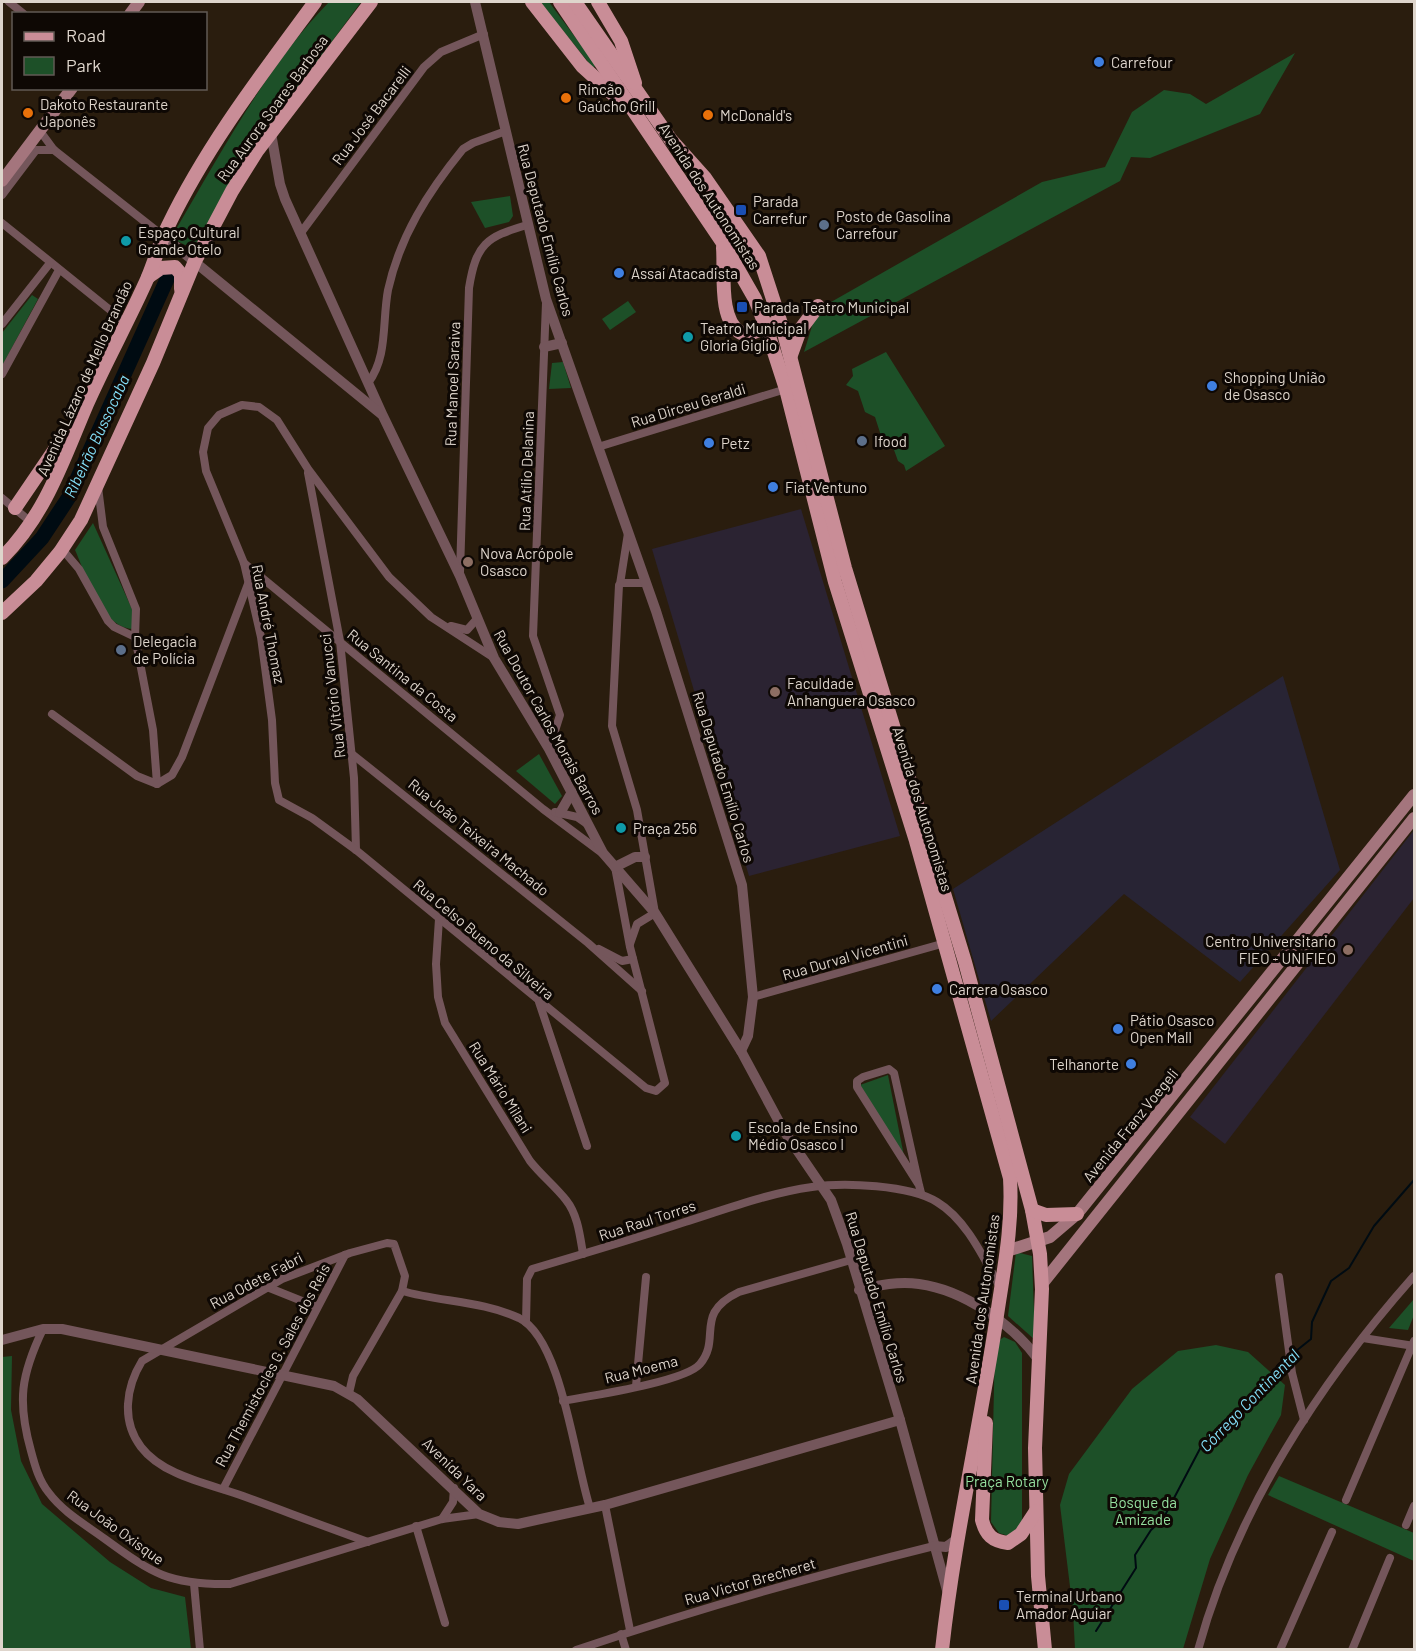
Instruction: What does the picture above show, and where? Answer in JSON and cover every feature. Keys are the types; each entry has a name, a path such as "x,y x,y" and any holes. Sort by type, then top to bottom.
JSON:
{"main road":[{"name":"Avenida Lázaro de Mello Brandão","path":"2,558 32,523 66,458 125,322 148,277 163,236 227,123 315,2"},
{"name":"Rua Aurora Soares Barbosa","path":"2,613 36,581 62,549 98,486 180,294 232,191 272,133 371,2"},
{"path":"532,2 582,66 636,114"},
{"name":"Avenida dos Autonomistas","path":"560,2 618,76 636,114 723,243 755,299 766,327 786,389 835,582 945,943 1010,1178 1011,1228 984,1399 948,1594 942,1650"},
{"path":"575,2 618,76"},
{"path":"598,2 621,41 636,88"},
{"name":"Avenida dos Autonomistas","path":"618,76 636,88 671,140 705,178 759,256 791,357 844,568 964,962 1032,1210 1042,1284 1038,1359 1037,1509 1038,1576 1045,1650"},
{"path":"2,181 71,90"},
{"path":"723,243 725,305 730,324 741,333 754,332 780,320"},
{"path":"148,277 161,268 175,267 181,274 180,294"},
{"path":"791,357 800,330 818,306"},
{"path":"15,508 64,436 80,423"},
{"name":"Avenida Franz Voegeli","path":"1007,1251 1050,1237 1077,1214 1414,795"},
{"name":"Avenida Franz Voegeli","path":"1042,1284 1414,818"},
{"path":"1115,1167 1128,1178"},
{"path":"1032,1210 1046,1215 1077,1214"},
{"path":"984,1399 986,1473 982,1520 985,1532 1001,1542 1016,1540 1037,1509"}],"street":[{"path":"9,2 22,12"},
{"name":"Rua Deputado Emílio Carlos","path":"475,2 546,299 646,583 711,779 742,885 753,997 748,1036 741,1051 784,1131 823,1185 837,1215 900,1420 948,1594"},
{"name":"Rua José Bacarelli","path":"300,234 424,67 441,52 483,34"},
{"path":"40,131 54,150 195,261 341,384 383,416"},
{"path":"341,384 368,383 378,368 388,292 398,254 414,216 463,149 506,131"},
{"name":"Rua Doutor Carlos Morais Barros","path":"272,133 280,184 300,234 383,416 460,576 476,620 494,658 544,741 603,853 655,913 741,1051"},
{"path":"2,195 36,150 54,150"},
{"path":"2,223 125,322"},
{"name":"Rua Manoel Saraiva","path":"460,576 470,288 473,263 483,244 501,233 527,225"},
{"path":"2,324 50,263"},
{"path":"2,374 59,270"},
{"path":"31,288 43,297"},
{"name":"Rua Atílio Delanina","path":"544,741 553,737 560,715 533,636 546,299"},
{"path":"544,347 562,343"},
{"name":"Rua Dirceu Geraldi","path":"598,447 786,389"},
{"name":"Rua André Thomaz","path":"283,804 276,794 266,668 244,563 206,471 203,452 208,428 219,415 236,406 259,407 277,420 308,469 378,565 432,617 494,658"},
{"name":"Rua Vitório Vanucci","path":"308,469 340,641 352,754 356,850"},
{"path":"98,486 103,527 135,603 135,637 153,730 157,784"},
{"path":"2,498 32,523"},
{"path":"628,532 620,584 612,726 637,810 655,913 637,924 631,935 630,947"},
{"path":"62,549 79,569 108,621 114,627 135,637"},
{"name":"Rua Santina da Costa","path":"244,563 543,808 603,853"},
{"path":"157,784 172,774 182,757 237,605 248,583"},
{"path":"620,584 646,583"},
{"name":"Rua André Thomaz","path":"432,617 455,628 467,630 476,620"},
{"path":"52,714 137,776 157,784"},
{"name":"Rua João Teixeira Machado","path":"352,754 588,943 642,991"},
{"path":"560,813 572,792"},
{"name":"Rua Celso Bueno da Silveira","path":"283,804 312,818 356,850 646,1088 656,1091 665,1083 642,991"},
{"name":"Rua Santina da Costa","path":"543,808 577,817 591,828"},
{"path":"642,991 622,912 615,867 635,857 645,857"},
{"path":"622,912 637,924"},
{"name":"Rua Mário Milani","path":"439,919 438,990 446,1023 530,1161 544,1180 567,1201 578,1227 583,1254"},
{"name":"Rua João Teixeira Machado","path":"588,943 616,959 633,959"},
{"name":"Rua Durval Vicentini","path":"753,997 945,943"},
{"path":"539,1002 588,1146"},
{"path":"920,1189 894,1073 889,1069 863,1077 857,1081 857,1087 920,1189 954,1215 1001,1289"},
{"name":"Rua Raul Torres","path":"526,1322 527,1279 530,1271 757,1200 823,1185 920,1189"},
{"name":"Rua Odete Fabri","path":"368,1542 190,1478 158,1463 141,1448 132,1433 128,1416 128,1398 134,1375 142,1362 267,1287 307,1267 387,1243 394,1244 405,1276 402,1291"},
{"name":"Rua Themistocles G. Sales dos Reis","path":"223,1489 280,1375 345,1255"},
{"name":"Rua Moema","path":"563,1401 636,1386 682,1374 697,1367 706,1353 715,1310 724,1299 739,1292 851,1260"},
{"path":"1198,1650 1217,1587 1234,1550 1304,1420 1363,1338 1414,1276"},
{"path":"636,1386 646,1277"},
{"path":"1279,1277 1292,1373 1304,1420"},
{"path":"859,1290 893,1284 936,1287 996,1319 1023,1339 1038,1359"},
{"path":"267,1287 317,1307"},
{"path":"350,1393 352,1376 402,1291 475,1304 526,1322 544,1343 553,1364 590,1508"},
{"name":"Avenida Yara","path":"2,1340 44,1329 79,1332 334,1386 350,1393 454,1488 479,1514 499,1522 519,1524 605,1505 900,1420"},
{"name":"Rua João Oxisque","path":"44,1329 25,1370 21,1395 22,1423 36,1470 48,1493 64,1510 145,1568 166,1578 194,1584 230,1584 416,1526 442,1519 479,1514"},
{"path":"1346,1500 1414,1344 1363,1338"},
{"path":"334,1386 352,1376"},
{"path":"442,1519 453,1502 454,1488"},
{"path":"605,1505 630,1630"},
{"path":"1406,1525 1414,1506"},
{"path":"416,1526 445,1623"},
{"path":"1280,1650 1332,1532"},
{"path":"934,1546 946,1547 957,1539"},
{"name":"Rua Victor Brecheret","path":"576,1650 630,1630 834,1571 934,1546"},
{"path":"1352,1650 1390,1558"},
{"path":"194,1584 200,1650"},
{"path":"621,1634 626,1650"}],"shaded area":[{"name":"Faculdade Anhanguera Osasco","path":"801,509 900,836 749,876 652,549"},
{"path":"1283,676 1340,870 1240,982 1124,894 991,1021 953,889"},
{"name":"Centro Universitario FIEO - UNIFIEO","path":"1414,830 1414,898 1225,1144 1190,1117"}],"green space":[{"path":"329,2 361,2 246,158 196,244 185,245 177,241 175,231 265,82 285,53"},
{"path":"540,2 549,2 596,65 593,68"},
{"path":"1295,53 1260,114 1150,158 1131,157 1120,181 804,352 817,310 1042,182 1105,167 1132,112 1164,90 1190,94 1206,104"},
{"path":"510,196 513,216 509,222 485,228 471,202"},
{"path":"32,295 38,299 2,366 2,333"},
{"path":"628,301 636,312 610,330 602,319"},
{"path":"886,352 945,446 906,471 904,465 898,461 894,450 883,442 875,417 865,412 858,391 846,385 853,376 852,369"},
{"path":"563,362 571,388 549,389 552,363"},
{"path":"93,523 132,609 133,629 121,626 103,609 89,585 75,550"},
{"path":"539,754 562,796 555,804 516,771"},
{"path":"888,1075 904,1156 860,1085"},
{"path":"1016,1252 1032,1256 1035,1340 1008,1316"},
{"path":"1414,1299 1414,1315 1408,1330 1389,1328"},
{"name":"Praça Rotary","path":"1004,1337 1015,1342 1022,1353 1022,1524 1009,1536 999,1533 991,1522 995,1343"},
{"name":"Bosque da Amizade","path":"1216,1345 1248,1352 1285,1385 1281,1415 1248,1475 1210,1559 1183,1649 1075,1649 1073,1611 1060,1505 1069,1474 1132,1389 1178,1351"},
{"path":"12,1356 11,1410 21,1461 42,1504 110,1562 151,1588 185,1597 191,1649 2,1649 2,1357"},
{"path":"1279,1476 1414,1533 1414,1561 1268,1495"}],"waterway":[{"name":"Ribeirão Bussocaba","path":"2,581 42,538 69,497 168,277"},
{"name":"Córrego Continental","path":"1291,1355 1311,1339 1312,1322 1331,1281 1349,1268 1374,1226 1414,1180"},
{"name":"Córrego Continental","path":"1096,1631 1136,1568 1135,1555 1151,1530 1163,1519 1203,1443 1224,1428 1225,1420 1261,1391 1278,1365 1287,1358"}],"place":[{"name":"Carrefour","path":"1099,62"},
{"name":"Rincão Gaúcho Grill","path":"566,98"},
{"name":"Dakoto Restaurante Japonês","path":"28,113"},
{"name":"McDonald's","path":"708,115"},
{"name":"Parada Carrefur","path":"741,210"},
{"name":"Posto de Gasolina Carrefour","path":"824,225"},
{"name":"Espaço Cultural Grande Otelo","path":"126,241"},
{"name":"Assaí Atacadista","path":"619,273"},
{"name":"Parada Teatro Municipal","path":"742,307"},
{"name":"Teatro Municipal Gloria Giglio","path":"688,337"},
{"name":"Shopping União de Osasco","path":"1212,386"},
{"name":"Ifood","path":"862,441"},
{"name":"Petz","path":"709,443"},
{"name":"Fiat Ventuno","path":"773,487"},
{"name":"Nova Acrópole Osasco","path":"468,562"},
{"name":"Delegacia de Polícia","path":"121,650"},
{"name":"Faculdade Anhanguera Osasco","path":"775,692"},
{"name":"Praça 256","path":"621,828"},
{"name":"Centro Universitario FIEO - UNIFIEO","path":"1348,950"},
{"name":"Carrera Osasco","path":"937,989"},
{"name":"Pátio Osasco Open Mall","path":"1118,1029"},
{"name":"Telhanorte","path":"1131,1064"},
{"name":"Escola de Ensino Médio Osasco I","path":"736,1136"},
{"name":"Terminal Urbano Amador Aguiar","path":"1004,1605"}]}
